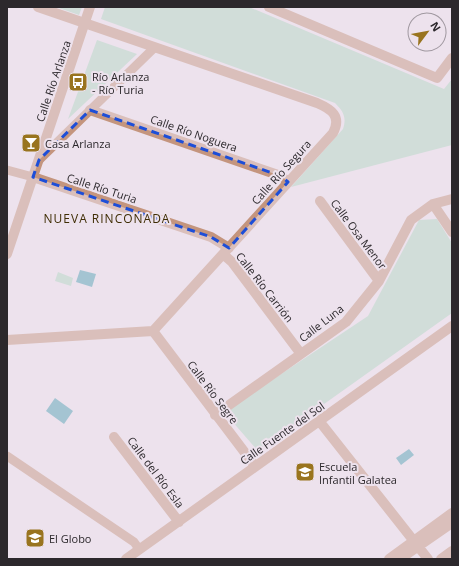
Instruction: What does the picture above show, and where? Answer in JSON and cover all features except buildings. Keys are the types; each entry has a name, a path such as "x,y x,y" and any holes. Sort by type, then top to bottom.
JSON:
{"street":[{"name":"Calle Río Segura","path":"38,7 317,103 334,112 336,126 333,133 153,331"},
{"name":"Calle Río Arlanza","path":"7,254 90,7"},
{"path":"270,7 437,78 452,58"},
{"path":"38,160 154,48"},
{"name":"Calle Río Noguera","path":"90,110 281,176 288,182"},
{"path":"7,170 33,177"},
{"name":"Calle Río Turia","path":"33,177 211,237 226,252"},
{"name":"Calle Luna","path":"215,415 346,322 380,281 412,220 433,204 452,199"},
{"name":"Calle Osa Menor","path":"320,201 380,281"},
{"path":"433,204 452,232"},
{"name":"Calle Río Carrión","path":"226,252 301,354"},
{"name":"Calle Fuente del Sol","path":"126,559 255,466 320,422 452,326"},
{"path":"7,340 153,331"},
{"name":"Calle Río Segre","path":"153,331 255,466"},
{"path":"320,422 417,543 428,559"},
{"name":"Calle del Río Esla","path":"114,437 178,522"},
{"path":"7,456 134,542 139,549"},
{"path":"400,559 452,513"},
{"path":"389,559 452,523"},
{"path":"441,559 452,550"}],"highlighted area":[{"path":"90,110 281,176 288,182 229,248 211,237 33,177 39,160"}],"green space":[{"path":"56,7 82,7 79,15"},
{"path":"105,7 249,7 444,89 452,79 452,145 291,187 343,129 345,121 344,114 335,103 101,19"},
{"path":"97,40 137,54 68,119"},
{"path":"437,219 452,243 452,313 258,451 224,412 368,316 419,220"},
{"path":"58,272 73,278 71,286 55,281"}],"water":[{"path":"80,270 96,274 92,287 76,282"},
{"path":"55,398 73,411 64,424 46,411"},
{"path":"409,449 414,455 401,465 396,458"}],"place":[{"name":"Río Arlanza - Río Turia","path":"78,82"},
{"name":"Casa Arlanza","path":"31,143"},
{"name":"Escuela Infantil Galatea","path":"305,472"},
{"name":"El Globo","path":"35,538"}],"district":[{"name":"NUEVA RINCONADA","path":"107,218"}]}
